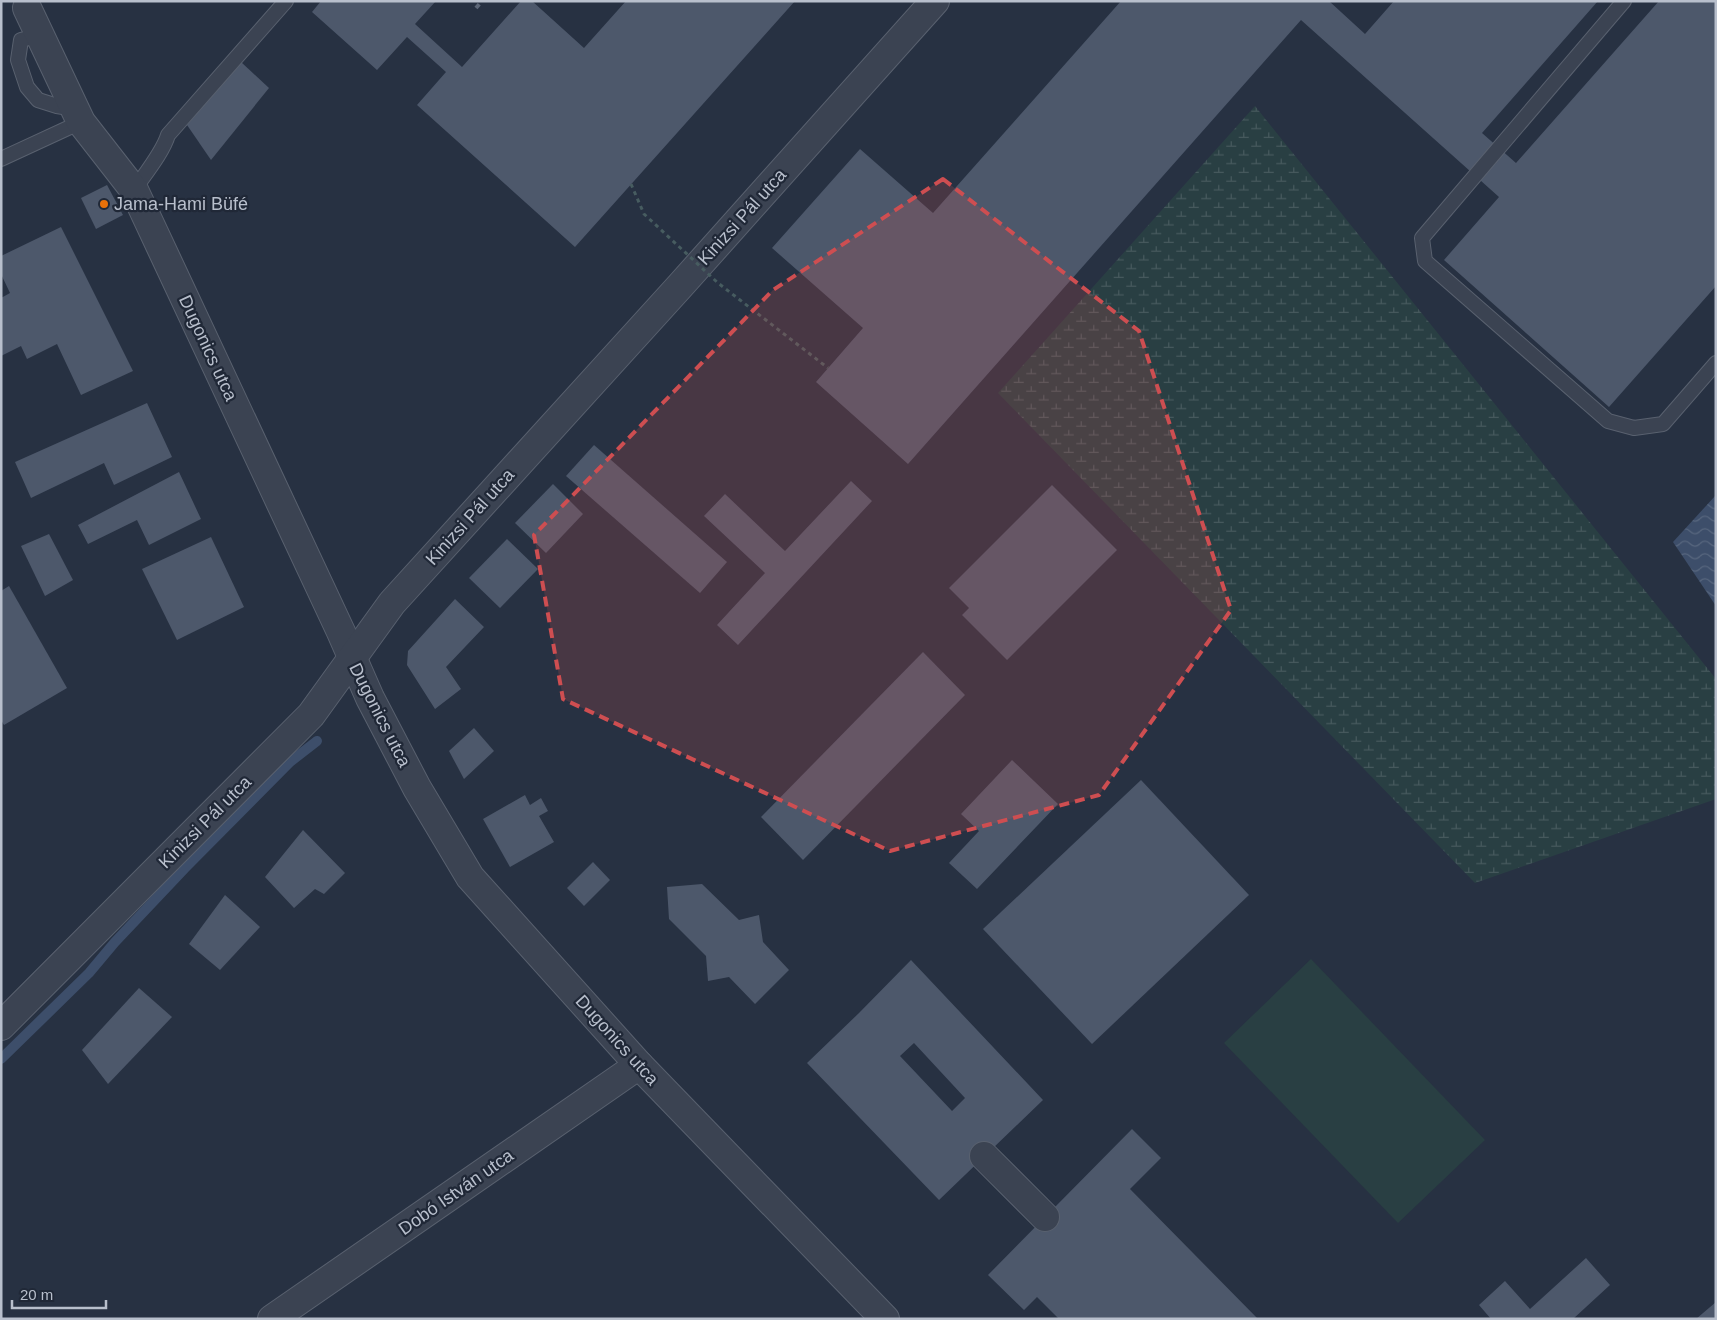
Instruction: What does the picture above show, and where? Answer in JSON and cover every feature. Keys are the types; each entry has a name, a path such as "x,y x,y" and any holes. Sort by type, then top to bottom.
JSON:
{"street":[{"name":"Kinizsi Pál utca","path":"1,1026 312,715 392,603 935,1"},
{"name":"Dugonics utca","path":"28,8 78,116 134,190 370,698 418,788 470,877 639,1065 884,1319"},
{"name":"Dobó István utca","path":"272,1319 639,1065"},
{"path":"984,1156 1045,1217"}],"lane":[{"path":"134,190 165,146 168,135 286,1"},
{"path":"1624,1 1422,238 1425,260 1608,421 1634,428 1663,424 1716,363"},
{"path":"1,160 78,116"}],"path":[{"path":"631,184 644,214 718,283 828,368"}],"highlighted area":[{"path":"943,179 1139,331 1231,610 1099,795 890,851 563,699 534,535 773,290"}],"green space":[{"path":"1255,106 1716,679 1716,799 1475,883 998,393"},
{"path":"1311,959 1485,1140 1398,1223 1224,1043"}],"water":[{"path":"1716,495 1716,606 1673,542"}],"building":[{"path":"321,1 436,1 415,24 462,67 521,1 532,1 584,48 626,1 795,1 575,247 417,105 446,72 407,37 377,70 312,12"},
{"path":"1121,1 1329,1 1365,34 1394,1 1598,1 1482,133 1516,163 1659,1 1716,1 1716,286 1609,407 1444,260 1499,197 1301,20 908,464 816,382 863,328 772,248 860,149 933,213"},
{"path":"240,61 269,88 211,160 187,125"},
{"path":"107,185 123,215 96,229 81,198"},
{"path":"61,227 133,371 81,395 57,344 27,359 21,346 1,356 1,298 10,293 1,274 1,256"},
{"path":"147,403 172,457 114,485 104,463 31,498 15,462"},
{"path":"594,445 727,562 700,593 566,476"},
{"path":"179,472 201,519 149,545 137,520 88,544 78,525"},
{"path":"851,481 872,501 738,645 717,625 765,573 704,516 725,494 785,551"},
{"path":"553,484 583,514 546,553 515,523"},
{"path":"1052,485 1117,550 1007,660 962,615 969,608 949,588"},
{"path":"49,534 73,580 45,596 21,546"},
{"path":"211,537 244,607 177,640 142,569"},
{"path":"507,539 538,569 500,608 469,578"},
{"path":"9,586 67,688 4,725 1,720 1,591"},
{"path":"455,599 484,627 446,667 461,689 435,709 407,665 408,651"},
{"path":"923,652 965,695 803,860 761,817"},
{"path":"474,728 494,751 464,779 449,751"},
{"path":"1012,760 1058,804 977,889 949,863 979,831 961,814"},
{"path":"1141,780 1249,895 1092,1044 983,929"},
{"path":"525,795 530,805 541,798 548,811 539,816 554,842 510,867 483,819"},
{"path":"303,830 345,873 324,894 315,889 294,908 265,877"},
{"path":"593,862 610,880 584,906 567,888"},
{"path":"702,884 739,920 759,915 763,942 789,970 755,1004 729,977 708,981 706,956 669,919 667,887"},
{"path":"225,895 260,927 220,970 189,944"},
{"path":"911,960 1043,1100 939,1200 807,1063","holes":["914,1043 965,1098 952,1111 900,1056"]},
{"path":"139,988 172,1017 108,1084 82,1050"},
{"path":"1132,1129 1161,1158 1130,1189 1258,1319 1059,1319 1037,1297 1024,1310 988,1275"},
{"path":"1586,1258 1610,1285 1573,1319 1491,1319 1479,1305 1505,1281 1530,1309"},
{"path":"1716,1302 1716,1319 1696,1319"}],"waterway":[{"path":"1,1059 89,973 115,942 185,868 290,762 317,741"}],"railway":[{"path":"476,8 482,1"}],"place":[{"name":"Jama-Hami Büfé","path":"104,204"}]}
